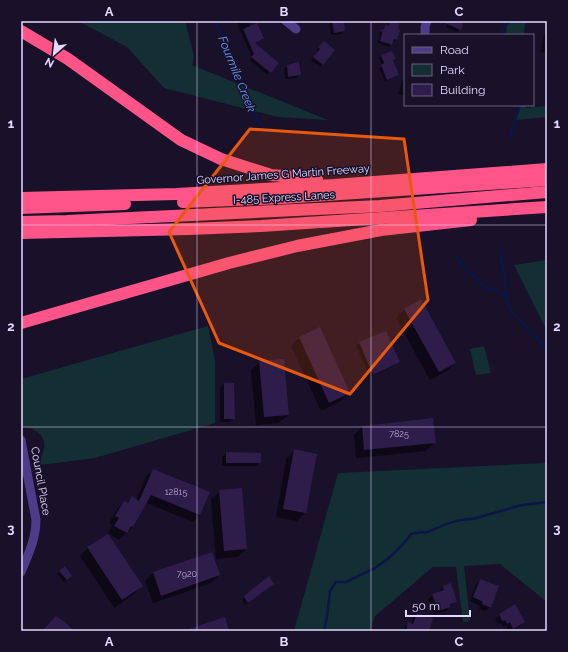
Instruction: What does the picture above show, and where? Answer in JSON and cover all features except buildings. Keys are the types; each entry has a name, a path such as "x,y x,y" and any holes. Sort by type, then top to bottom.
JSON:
{"highway":[{"path":"21,31 68,59 182,140 221,159 271,175 306,179 372,182"},
{"name":"Governor James G Martin Freeway","path":"21,198 176,194 372,182 547,169"},
{"name":"I-485 Express Lanes","path":"21,208 282,198 547,180"},
{"name":"I-485 Express Lanes","path":"21,222 380,206 547,192"},
{"path":"21,233 218,228 547,207"},
{"path":"21,323 229,263 297,246 381,230 482,219 506,210"}],"street":[{"path":"286,21 296,29"},
{"path":"425,34 427,21"},
{"name":"Council Place","path":"21,440 36,520 36,532 21,572"}],"highlighted area":[{"path":"250,129 404,139 428,300 350,394 219,343 169,232"}],"green space":[{"path":"78,21 185,21 194,56 192,65 328,120 278,117 164,88 127,47"},
{"path":"507,21 525,21 524,34 506,34"},
{"path":"520,106 527,106 526,108 547,106 547,117 516,120"},
{"path":"547,260 547,331 514,265"},
{"path":"208,326 215,361 215,423 95,458 40,465 44,450 44,440 35,430 21,427 21,379"},
{"path":"484,346 491,373 476,375 470,349"},
{"path":"547,463 547,602 500,564 464,566 470,621 463,622 456,567 433,567 375,616 370,631 294,631 338,473"}],"waterway":[{"name":"Fourmile Creek","path":"215,21 250,112 262,125"},
{"path":"501,34 505,26 510,21"},
{"path":"510,136 520,106"},
{"path":"501,253 506,297"},
{"name":"Fourmile Creek","path":"456,257 481,284 488,289 498,291 506,297 511,311 547,349"},
{"path":"324,631 330,591 336,582 346,582 375,568 389,558 411,534 422,532 425,533 455,521 473,519 522,505 547,502"}]}
